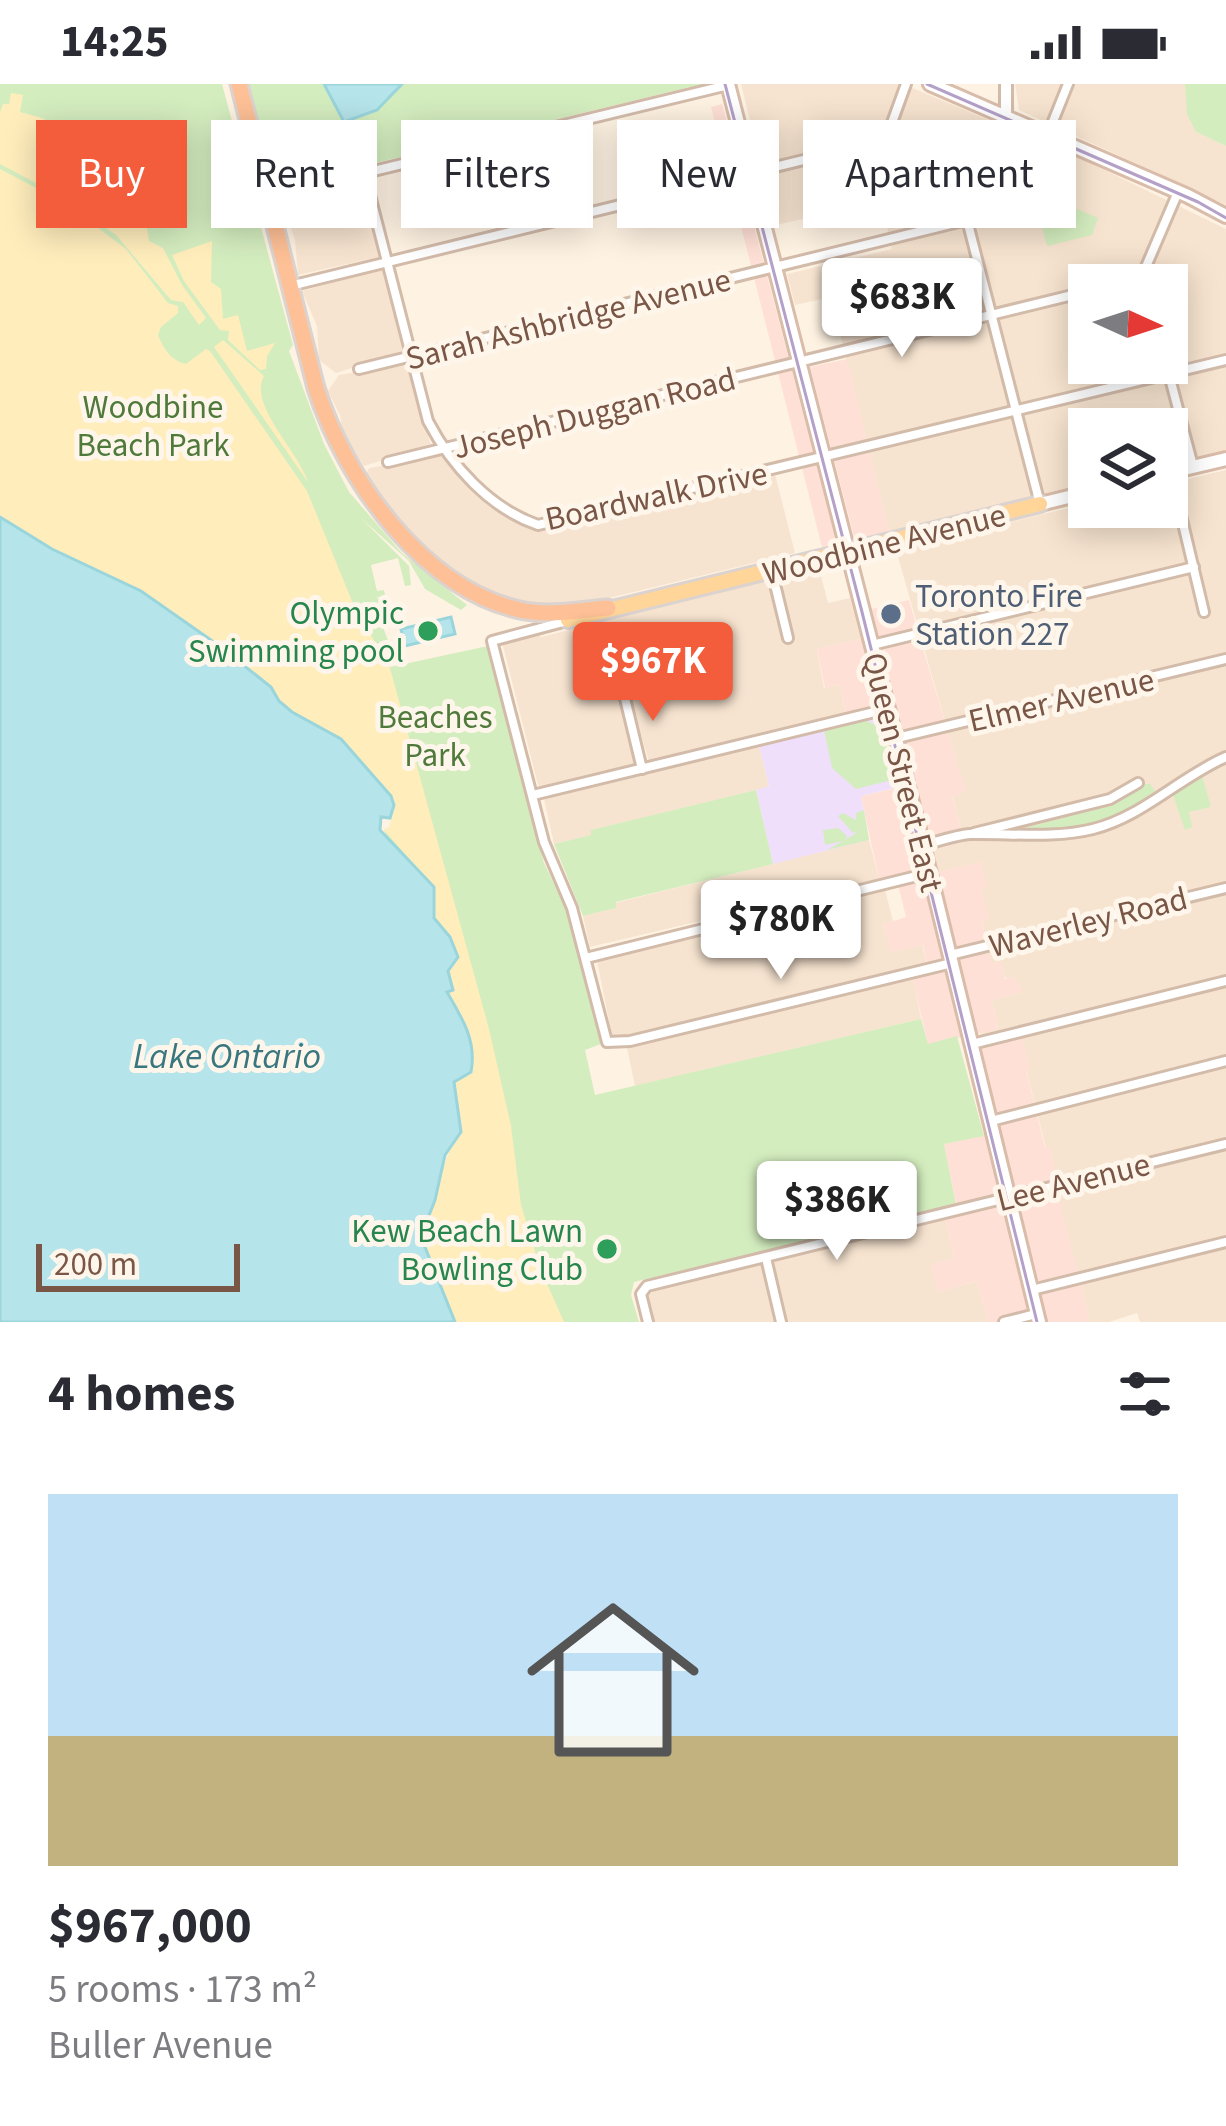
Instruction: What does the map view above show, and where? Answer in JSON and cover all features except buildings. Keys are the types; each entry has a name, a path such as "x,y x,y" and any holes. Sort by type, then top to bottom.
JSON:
{"highway":[{"path":"229,84 240,120"},
{"path":"239,84 247,120"},
{"path":"270,228 314,408 331,450 365,506 410,556 478,604 530,621 560,617"},
{"path":"272,228 326,419 345,460 372,500 417,549 464,585 500,604 560,617"},
{"name":"Woodbine Avenue","path":"560,617 608,608"}],"main road":[{"name":"Queen Street East","path":"728,84 738,120"},
{"path":"930,84 1013,120"},
{"path":"1076,147 1226,216"},
{"name":"Queen Street East","path":"767,228 1038,1318"},
{"path":"1188,468 1226,459"},
{"name":"Woodbine Avenue","path":"608,608 1068,497"}],"street":[{"path":"377,169 728,84"},
{"path":"779,166 883,139 906,84"},
{"path":"1005,120 1006,84"},
{"path":"1054,120 1068,84"},
{"path":"1151,264 1179,192"},
{"path":"290,286 617,206"},
{"name":"Boardwalk Drive","path":"377,223 425,413 446,449 481,490 538,525 1110,384"},
{"name":"Sarah Ashbridge Avenue","path":"359,369 935,228"},
{"path":"969,228 1040,504"},
{"name":"Joseph Duggan Road","path":"388,462 1068,297"},
{"name":"Boardwalk Drive","path":"1188,365 1226,360"},
{"path":"1172,384 1193,467"},
{"path":"1184,528 1204,612"},
{"path":"872,645 1194,567"},
{"path":"771,571 788,638"},
{"name":"Woodbine Avenue","path":"533,795 492,641 560,617"},
{"name":"Elmer Avenue","path":"895,738 1226,659"},
{"path":"622,690 642,769"},
{"path":"888,709 533,795 544,842 572,908 586,958 929,873"},
{"path":"970,834 1095,829 1127,816 1186,777 1226,758"},
{"path":"922,845 1109,799 1138,783"},
{"name":"Waverley Road","path":"586,958 607,1042 621,1043 1226,888"},
{"path":"972,1044 1226,981"},
{"path":"991,1121 1226,1061"},
{"name":"Lee Avenue","path":"648,1322 646,1286 1226,1144"},
{"path":"1032,1290 1226,1242"},
{"path":"766,1258 782,1322"},
{"path":"1004,1322 1038,1318"}],"shaded area":[{"path":"741,84 903,84 989,120 803,120 803,219 779,224 779,120 750,120"},
{"path":"1015,84 1185,84 1196,132 1226,146 1226,205 1076,136 1076,120 1041,120 1019,110"},
{"path":"722,104 726,120 714,120 711,107"},
{"path":"1076,157 1226,229 1226,450 1188,459 1188,408 1068,408 1068,488 889,531 831,297 795,305 787,274 892,249 887,228 1076,228"},
{"path":"291,228 372,228 379,257 298,275"},
{"path":"742,228 754,228 837,543 822,547"},
{"path":"383,271 403,352 336,373 319,360 317,326 302,291"},
{"path":"847,359 889,531 855,540 810,367"},
{"path":"401,364 407,367 431,445 364,466 344,438 340,415 328,391 339,375"},
{"path":"441,456 488,502 540,531 775,474 795,553 572,607 535,606 497,596 419,544 365,476 369,468"},
{"path":"1226,470 1226,1322 1140,1322 1137,1313 1090,1322 1022,1038 981,1050 981,1033 998,1028 992,1000 1022,992 991,964 982,921 988,920 981,862 938,873 932,850 964,842 952,795 965,792 896,550 1068,508 1068,528 1188,528 1188,479"},
{"path":"819,568 828,603 850,598 861,639 817,650 824,688 840,685 845,713 649,761 627,688 618,689 634,765 538,785 503,646 506,640 537,632 541,637"},
{"path":"909,600 917,628 879,638 872,609"},
{"path":"861,639 878,704 845,713 840,685 825,688 817,649"},
{"path":"920,639 966,792 952,796 964,842 933,850 938,872 981,862 989,920 982,922 991,963 1001,962 1005,979 1015,977 1023,992 992,1000 998,1029 928,1045 910,967 927,963 923,945 890,952 884,924 906,917 896,876 879,879 861,796 914,784 882,650"},
{"path":"880,716 899,787 861,796 869,840 773,864 756,790 769,786 759,746"},
{"path":"759,746 769,787 592,830 592,835 554,844 544,799"},
{"path":"869,840 879,879 590,947 583,916 616,908 615,903"},
{"path":"885,890 893,921 884,925 891,952 922,944 927,963 618,1039 612,1036 597,961"},
{"path":"913,978 921,1019 635,1086 627,1048"},
{"path":"1022,1037 1030,1069 1026,1070 1045,1147 1050,1147 1090,1322 988,1322 977,1281 938,1292 931,1265 954,1258 945,1218 958,1214 944,1144 1000,1131 981,1050"},
{"path":"945,1218 954,1258 938,1292 977,1281 988,1322 654,1322 647,1296 659,1287"}],"green space":[{"name":"Beaches Park","path":"0,84 222,84 232,120 211,120 211,228 261,228 293,345 289,351 324,444 349,492 402,553 467,605 461,610 425,589 409,561 361,518 409,566 411,585 405,586 398,558 371,565 377,591 384,590 385,595 376,598 383,599 389,625 381,622 394,656 388,657 390,667 488,646 544,863 566,908 601,1044 585,1050 595,1095 921,1019 928,1044 957,1036 984,1136 944,1144 956,1205 634,1282 631,1295 639,1322 455,1322 462,1123 453,1086 452,990 384,830 390,827 394,805 341,739 241,662 0,517"},
{"path":"244,84 710,84 553,120 401,120 401,157 377,163 377,120 254,120"},
{"path":"1185,84 1226,84 1226,146 1196,132 1187,114"},
{"path":"1076,208 1098,218 1092,235 1047,246 1042,228 1076,228"},
{"path":"865,720 883,729 896,779 856,789 832,768 824,730"},
{"path":"1202,775 1211,807 1189,812 1192,827 1185,830 1172,792"},
{"path":"1142,784 1150,784 1155,791 1114,818 1069,828 1021,829 1112,805"},
{"path":"756,790 773,864 616,902 616,908 583,916 554,844 591,835 591,830"},
{"path":"864,810 869,840 827,850 843,841 825,845 823,830 838,828 847,836 845,840 859,831 853,833 838,816 843,813 856,820 856,813"}],"sand":[{"path":"11,93 23,95 20,112 46,120 36,120 36,183 0,164 0,112 3,104 9,104"},
{"name":"Woodbine Beach Park","path":"0,169 36,188 36,228 98,228 126,249 168,303 178,306 178,313 158,335 165,349 186,364 206,349 210,351 307,491 354,606 390,668 489,1029 511,1126 521,1205 540,1268 564,1322 455,1322 428,1260 423,1241 426,1217 462,1123 453,1086 466,1024 446,992 450,937 433,918 434,887 384,830 390,827 394,805 385,788 341,739 292,712 271,686 159,602 51,549 0,517"},
{"path":"106,228 147,228 149,241 163,248 206,318 199,325 183,302 171,300"},
{"path":"212,241 211,282 221,289 223,319 238,315 247,351 275,343 266,369 260,370 228,340 229,331 220,330 184,281 172,255"},
{"path":"223,340 264,376 261,388 268,414 308,482 214,347"}],"water":[{"path":"324,84 402,84 377,110 343,120"},
{"name":"Lake Ontario","path":"0,517 52,549 141,591 218,645 271,687 292,712 341,739 391,796 390,818 381,817 380,830 434,887 434,918 450,937 458,957 448,971 453,990 447,992 472,1050 471,1072 454,1082 461,1132 445,1155 423,1242 455,1322 0,1322"},
{"name":"Olympic Swimming pool","path":"451,617 455,634 405,646 401,629"}],"tram line":[{"path":"725,84 862,612 1037,1322"},
{"path":"927,84 1226,218"}],"place":[{"name":"Toronto Fire Station 227","path":"891,614"},
{"name":"Olympic Swimming pool","path":"428,631"},
{"name":"Kew Beach Lawn Bowling Club","path":"607,1249"}]}
